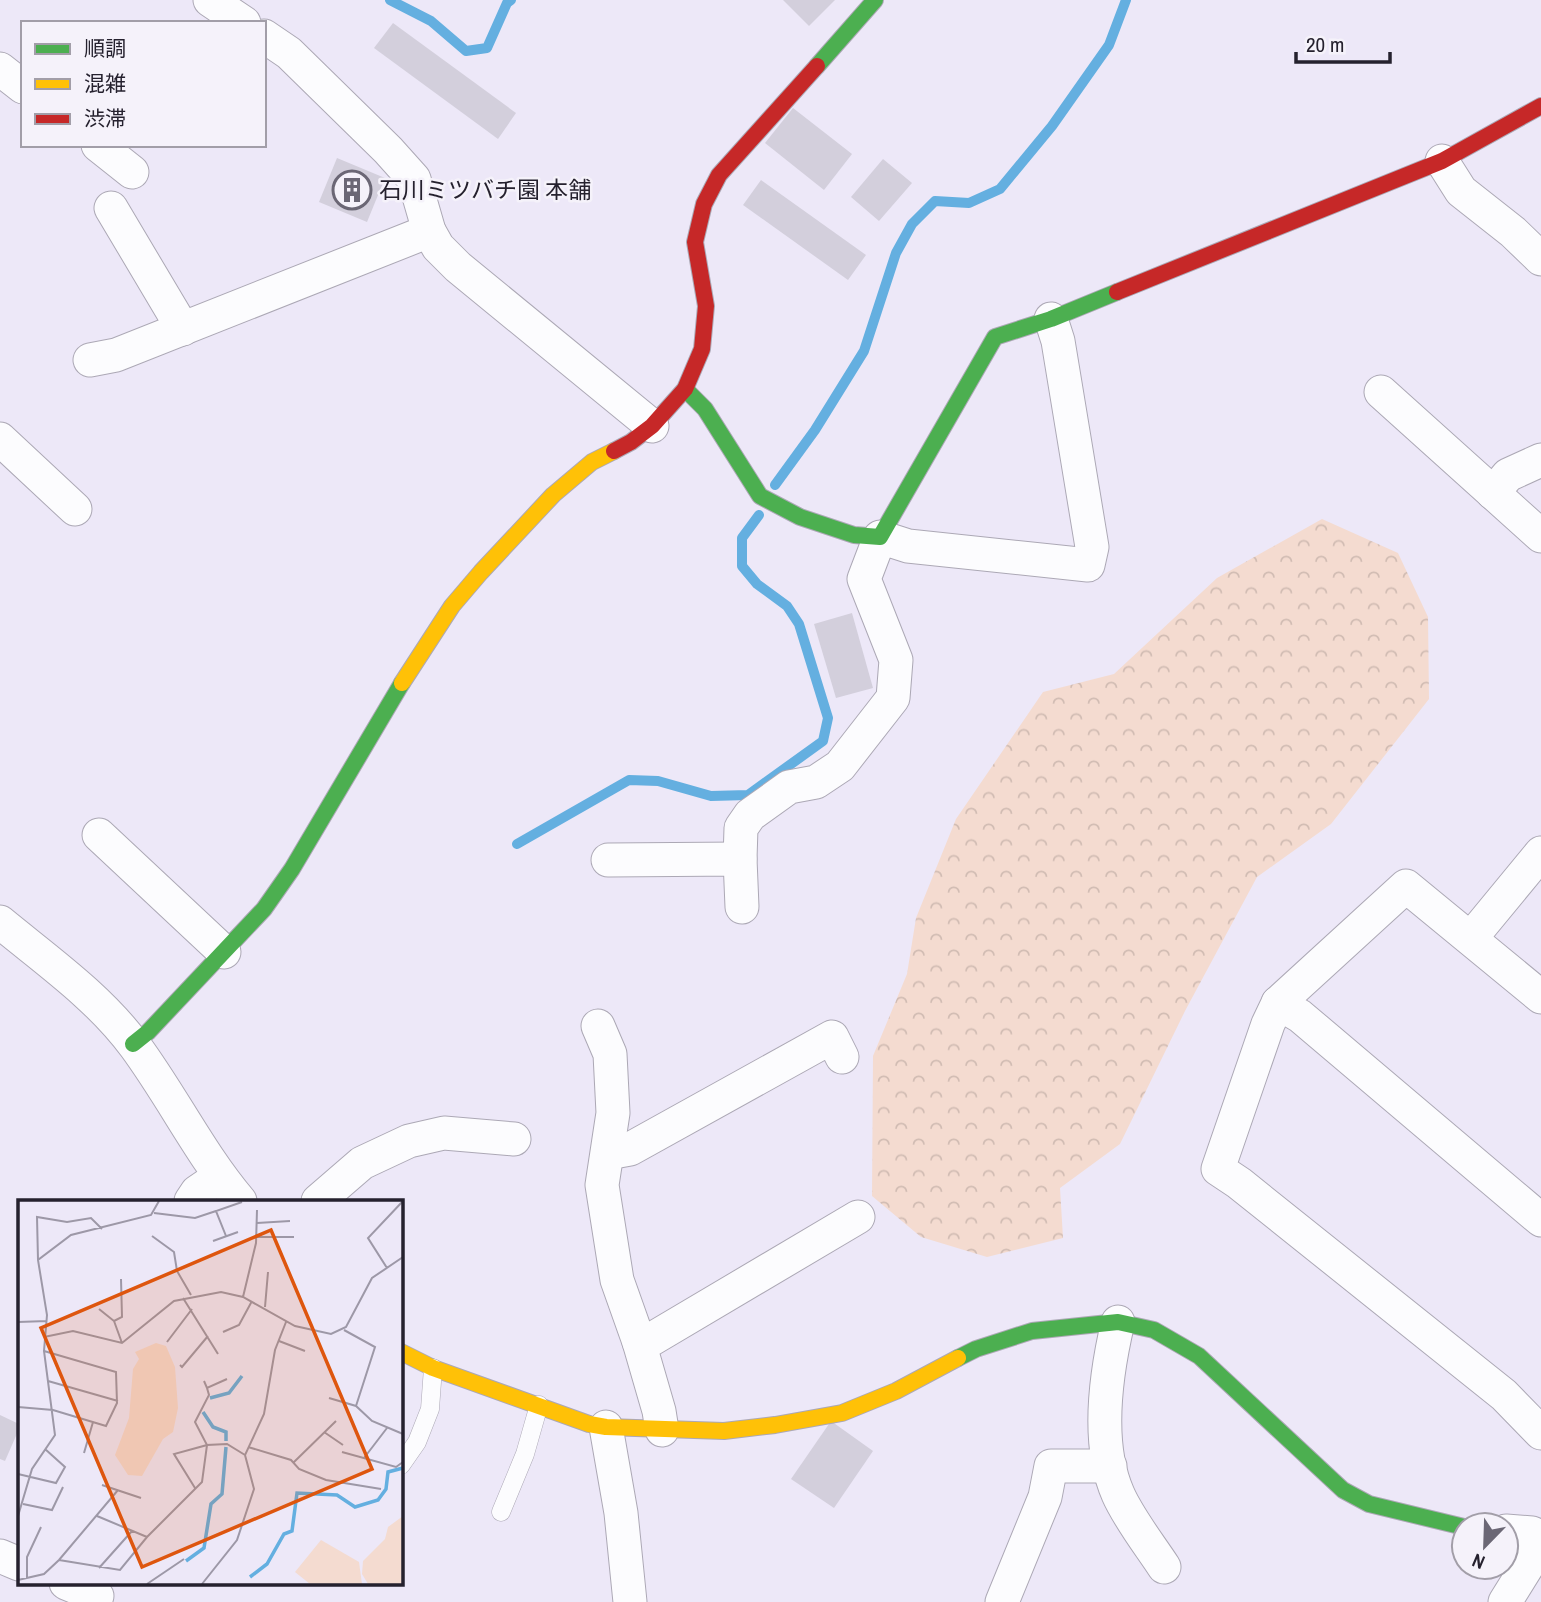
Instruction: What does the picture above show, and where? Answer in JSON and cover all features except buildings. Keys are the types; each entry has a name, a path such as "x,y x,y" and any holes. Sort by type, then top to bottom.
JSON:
{"street":[{"path":"210,0 241,21"},
{"path":"133,1044 148,1032 264,909 292,869 384,710 452,606 553,495 592,462 631,442 652,426 685,389 702,349 706,306 695,242 704,204 719,175 875,0"},
{"path":"266,37 289,53 414,179 429,232 438,247 458,267 652,426"},
{"path":"742,907 741,828 750,815 789,787 816,782 840,766 893,698 896,660 864,579 880,537 995,337 1051,319 1442,161 1541,106"},
{"path":"100,147 132,172"},
{"path":"1442,161 1461,191 1527,226 1541,259"},
{"path":"110,208 183,329"},
{"path":"90,360 116,355 429,232"},
{"path":"685,389 705,408 761,496 800,517 854,535 880,537 908,546 1088,565 1092,547 1058,341 1051,319"},
{"path":"1381,393 1541,536"},
{"path":"0,439 75,509"},
{"path":"1493,492 1508,475 1541,460"},
{"path":"99,835 224,952"},
{"path":"1471,938 1541,853"},
{"path":"608,860 740,859"},
{"path":"1541,997 1406,886 1278,1003 1218,1169 1504,1395 1541,1433"},
{"path":"0,922 93,999 133,1044 230,1189 197,1192 192,1200"},
{"path":"1278,1003 1300,1016 1541,1220"},
{"path":"598,1026 610,1054 613,1113 602,1185 604,1199 617,1280 639,1342 662,1430"},
{"path":"608,1153 630,1149 832,1037 842,1057"},
{"path":"319,1200 362,1163 409,1141 444,1133 514,1139"},
{"path":"639,1342 652,1339 858,1217"},
{"path":"1118,1322 1106,1397 1105,1429 1110,1466 1118,1494 1164,1567"},
{"path":"402,1352 433,1368 589,1424 724,1432 842,1413 896,1391 976,1349 1032,1331 1118,1322 1154,1330 1199,1356 1343,1490 1369,1504 1450,1524"},
{"path":"606,1427 621,1513 630,1602"},
{"path":"1002,1602 1045,1497 1051,1466 1110,1466"},
{"path":"1520,1532 1541,1537"},
{"path":"1505,1602 1541,1544"},
{"path":"0,1556 18,1564"},
{"path":"69,1584 99,1593"}],"lane":[{"path":"402,1464 417,1442 430,1409 433,1368"},
{"path":"501,1512 525,1454 540,1405"}],"green space":[{"path":"1322,519 1398,553 1428,617 1429,699 1331,824 1257,877 1185,1011 1120,1144 1060,1188 1063,1238 987,1257 921,1237 872,1196 873,1056 907,974 916,918 956,819 1043,692 1114,674 1217,578"}],"waterway":[{"path":"390,0 431,21 466,51 487,48 507,3 511,0"},
{"path":"775,485 815,430 864,351 896,253 912,224 935,201 969,203 1000,189 1052,126 1109,45 1126,0"},
{"path":"517,844 629,780 658,781 711,796 748,795 823,741 828,718 799,624 787,606 757,584 742,566 742,538 759,515"}],"traffic: fast":[{"path":"817,66 875,0"},
{"path":"685,389 705,409 760,496 800,517 854,535 880,537 995,337 1051,319 1117,292"},
{"path":"133,1044 148,1032 264,909 292,869 402,683"},
{"path":"958,1358 976,1349 1032,1331 1118,1322 1154,1330 1199,1356 1343,1490 1369,1504 1450,1524"}],"traffic: slow":[{"path":"402,683 452,606 481,572 553,495 592,462 614,451"},
{"path":"402,1352 433,1368 589,1424 606,1427 724,1431 842,1413 896,1391 958,1358"}],"traffic: jam":[{"path":"614,451 652,426 685,389 702,349 706,306 695,242 704,204 719,175 817,66"},
{"path":"1117,292 1442,161 1541,106"}],"place":[{"name":"石川ミツバチ園 本舗","path":"352,190"}]}
